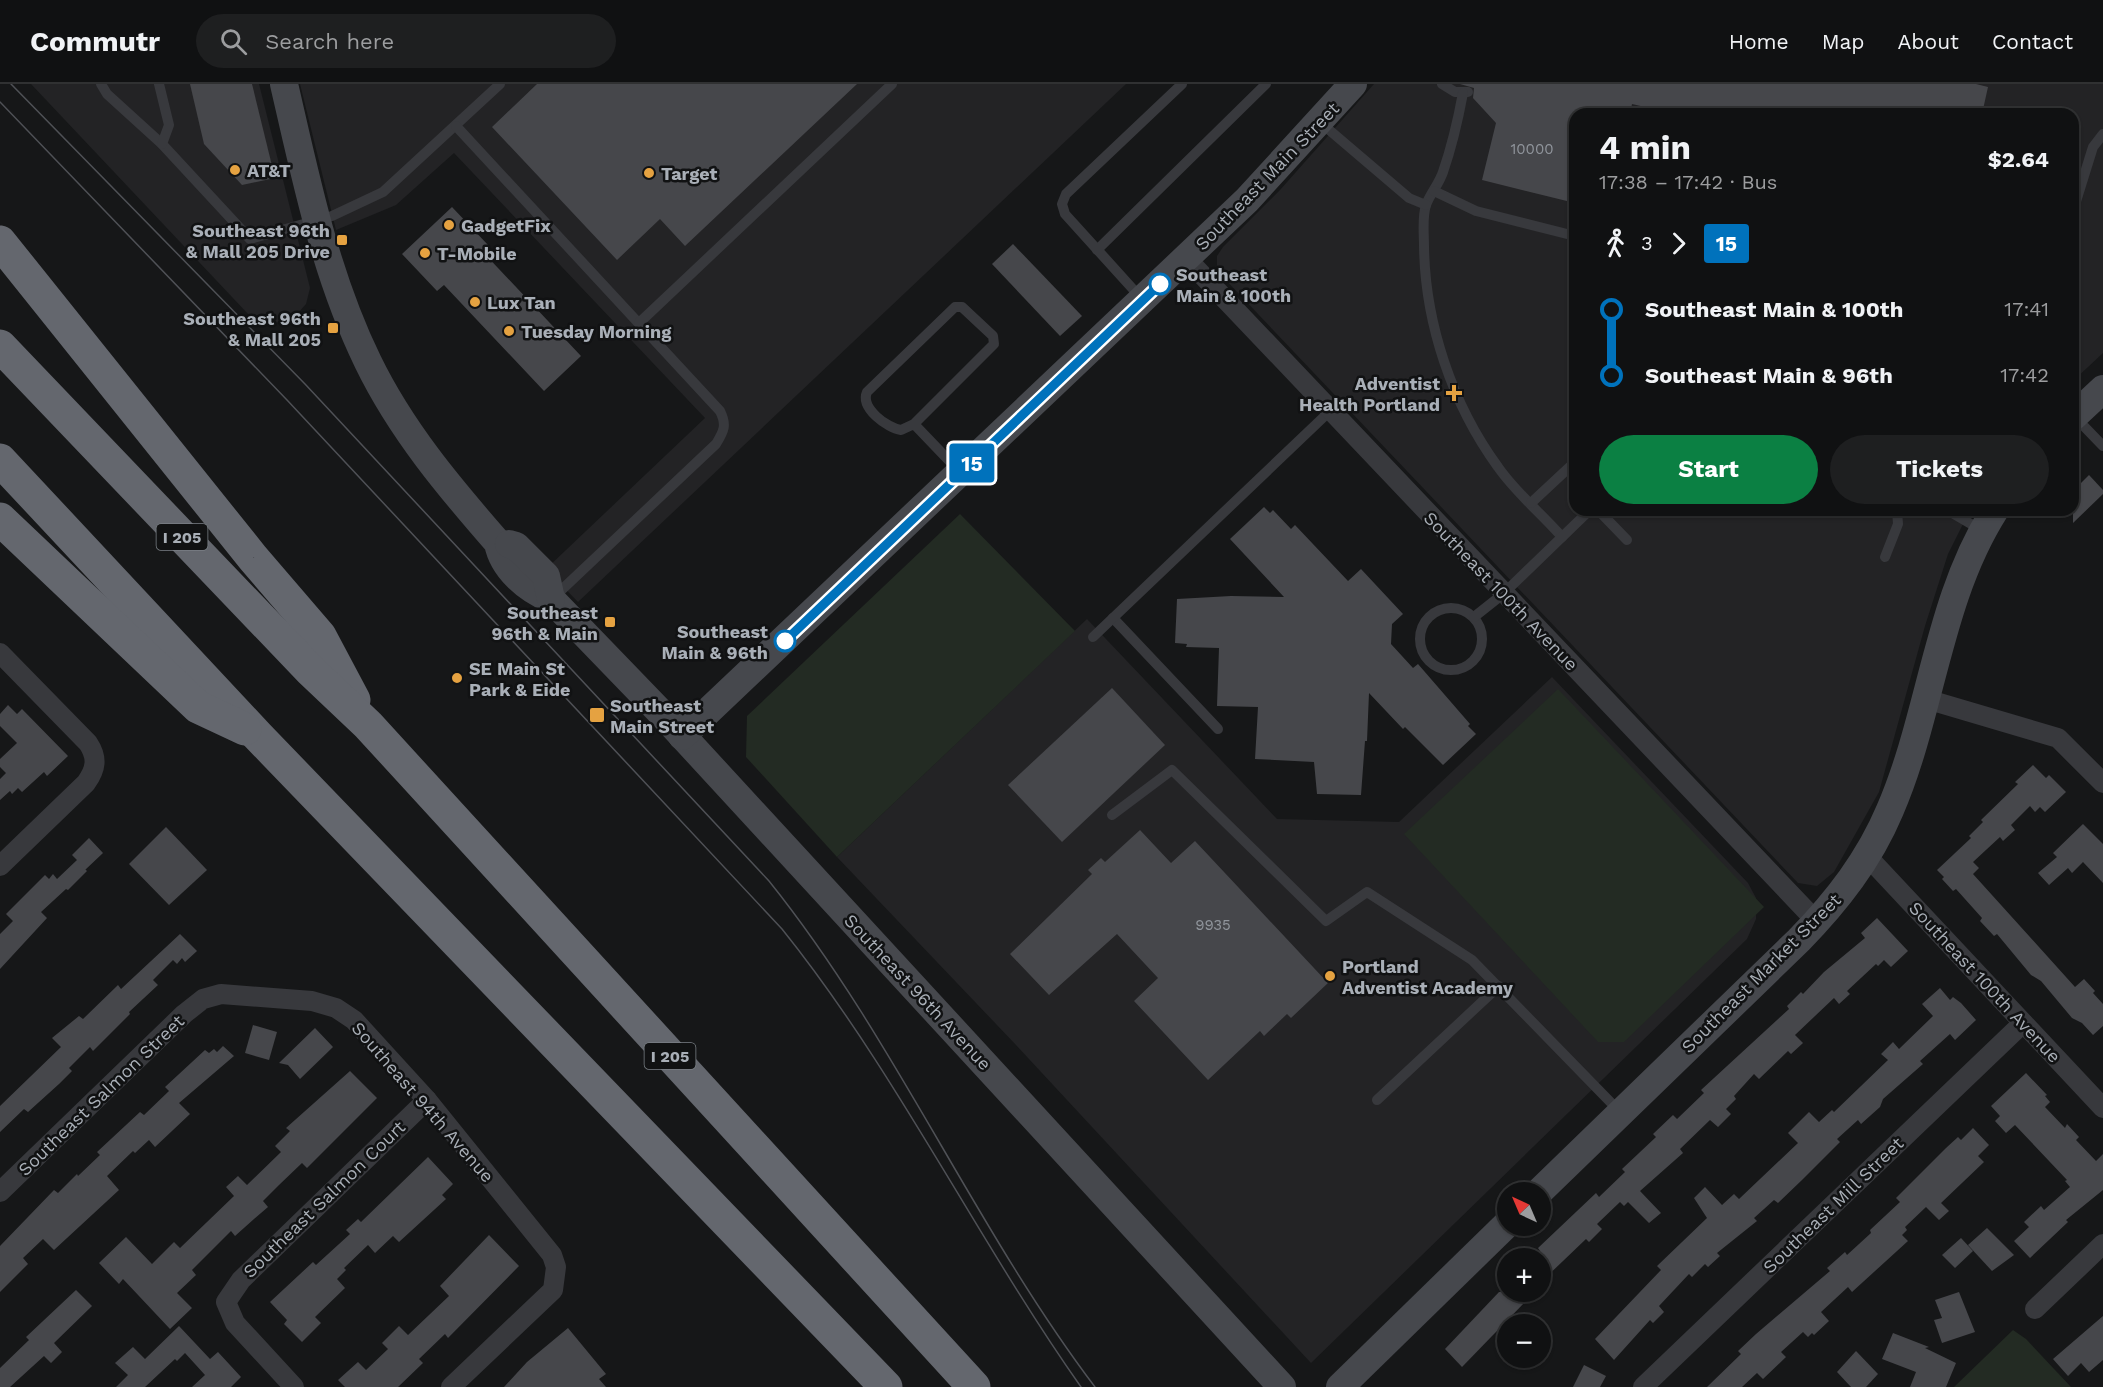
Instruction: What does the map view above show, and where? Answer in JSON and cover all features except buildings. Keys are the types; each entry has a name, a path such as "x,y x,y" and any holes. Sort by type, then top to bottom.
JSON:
{"highway":[{"path":"0,242 253,558 320,636 368,725"},
{"name":"I 205","path":"0,346 311,671 368,725 974,1387"},
{"path":"0,460 258,736 886,1387"},
{"path":"0,519 198,707 258,736"}],"street":[{"name":"Southeast 96th Avenue","path":"284,84 316,220 347,316 369,364 429,462 498,543 516,546 546,576 551,599 682,736 1282,1387"},
{"name":"Southeast Main Street","path":"682,736 1247,200 1353,84"},
{"name":"Southeast 100th Avenue","path":"1186,259 1817,921"},
{"path":"2079,412 2103,389"},
{"name":"Southeast Market Street","path":"1549,1182 1817,921 1837,900 1867,856 1896,796 1950,610 1989,520"},
{"path":"0,653 88,743 95,759 94,771 86,783 0,866"},
{"path":"1926,699 2058,738 2103,783"},
{"name":"Southeast 100th Avenue","path":"1867,856 2103,1108"},
{"name":"Southeast 94th Avenue","path":"203,999 221,994 312,1001 336,1008 354,1020 427,1100 552,1255 556,1267 556,1282 553,1290 451,1387"},
{"name":"Southeast Salmon Street","path":"0,1192 184,1014 203,999"},
{"name":"Southeast Mill Street","path":"1643,1387 2024,1023"},
{"name":"Southeast Salmon Court","path":"288,1385 235,1323 226,1302 241,1280 427,1100"},
{"path":"1340,1387 1497,1234"},
{"path":"2035,1309 2103,1244"}],"lane":[{"path":"101,84 107,94 162,144 250,239 362,204 383,192 500,84"},
{"path":"159,84 169,125 162,144"},
{"path":"639,323 892,84"},
{"path":"1143,300 1065,214 1062,204 1066,194 1182,84"},
{"path":"1097,250 1266,84"},
{"path":"1442,84 1449,90 1465,92 1442,174 1426,205 1424,257 1429,306 1438,343 1476,432 1518,493 1532,503 1562,537"},
{"path":"1320,122 1409,198 1426,205"},
{"path":"456,126 720,411 725,422 724,431 716,444 551,599"},
{"path":"2079,191 2093,147 2103,134"},
{"path":"1434,191 1476,211 1569,234"},
{"path":"955,307 962,307 993,336 994,344 914,424 901,430 890,427 866,404 865,395 955,307"},
{"path":"1093,637 1330,411"},
{"path":"2079,422 2103,446"},
{"path":"914,424 961,473"},
{"path":"1532,503 1569,468"},
{"path":"1474,617 1503,594 1584,516"},
{"path":"1604,516 1627,540"},
{"path":"1885,556 1898,524 1898,516"},
{"path":"1972,516 1989,520"},
{"path":"1458,608 1474,617 1483,639 1474,660 1458,669 1449,670 1440,668 1425,657 1419,639 1425,621 1431,614 1439,609 1458,608"},
{"path":"1113,618 1218,729"},
{"path":"1112,815 1172,770 1326,921 1367,892 1472,960 1621,1113"},
{"path":"1377,1100 1498,986"}],"shaded area":[{"path":"31,84 259,84 310,288 306,304 298,313 283,322 269,323 249,315"},
{"path":"300,84 1126,84 578,602 546,569 705,418 454,153 396,205 336,230"},
{"name":"Adventist Health Portland","path":"1374,84 2103,84 2103,353 2079,375 2079,108 1569,108 1569,516 1967,516 1948,554 1925,626 1879,792 1834,872 1817,886 1798,883 1221,275 1217,265 1217,256 1223,247 1280,190"},
{"path":"960,514 1075,631 837,857 746,757 747,716"},
{"name":"Portland Adventist Academy","path":"1087,619 1277,819 1399,822 1552,677 1748,883 1756,898 1756,919 1747,939 1311,1363 1016,1045 837,857"},
{"path":"1558,689 1764,907 1624,1042 1598,1042 1404,834"},
{"path":"2013,1330 2026,1339 2071,1387 1954,1387"}],"tram line":[{"path":"11,84 305,384 769,881 814,941 856,1004 1011,1263 1051,1326 1095,1387"},
{"path":"0,102 287,400 782,929 862,1040 1006,1273 1081,1387"}],"bus line":[{"name":"15","path":"785,641 1160,284"}],"place":[{"name":"AT&T","path":"235,170"},
{"name":"Target","path":"649,173"},
{"name":"GadgetFix","path":"449,225"},
{"name":"Southeast 96th & Mall 205 Drive","path":"342,240"},
{"name":"T-Mobile","path":"425,253"},
{"name":"Southeast Main & 100th","path":"1160,284"},
{"name":"Lux Tan","path":"475,302"},
{"name":"Southeast 96th & Mall 205","path":"333,328"},
{"name":"Tuesday Morning","path":"509,331"},
{"name":"Adventist Health Portland","path":"1454,393"},
{"name":"Southeast 96th & Main","path":"610,622"},
{"name":"Southeast Main & 96th","path":"785,641"},
{"name":"SE Main St Park & Eide","path":"457,678"},
{"name":"Southeast Main Street","path":"597,715"},
{"name":"Portland Adventist Academy","path":"1330,976"}]}
